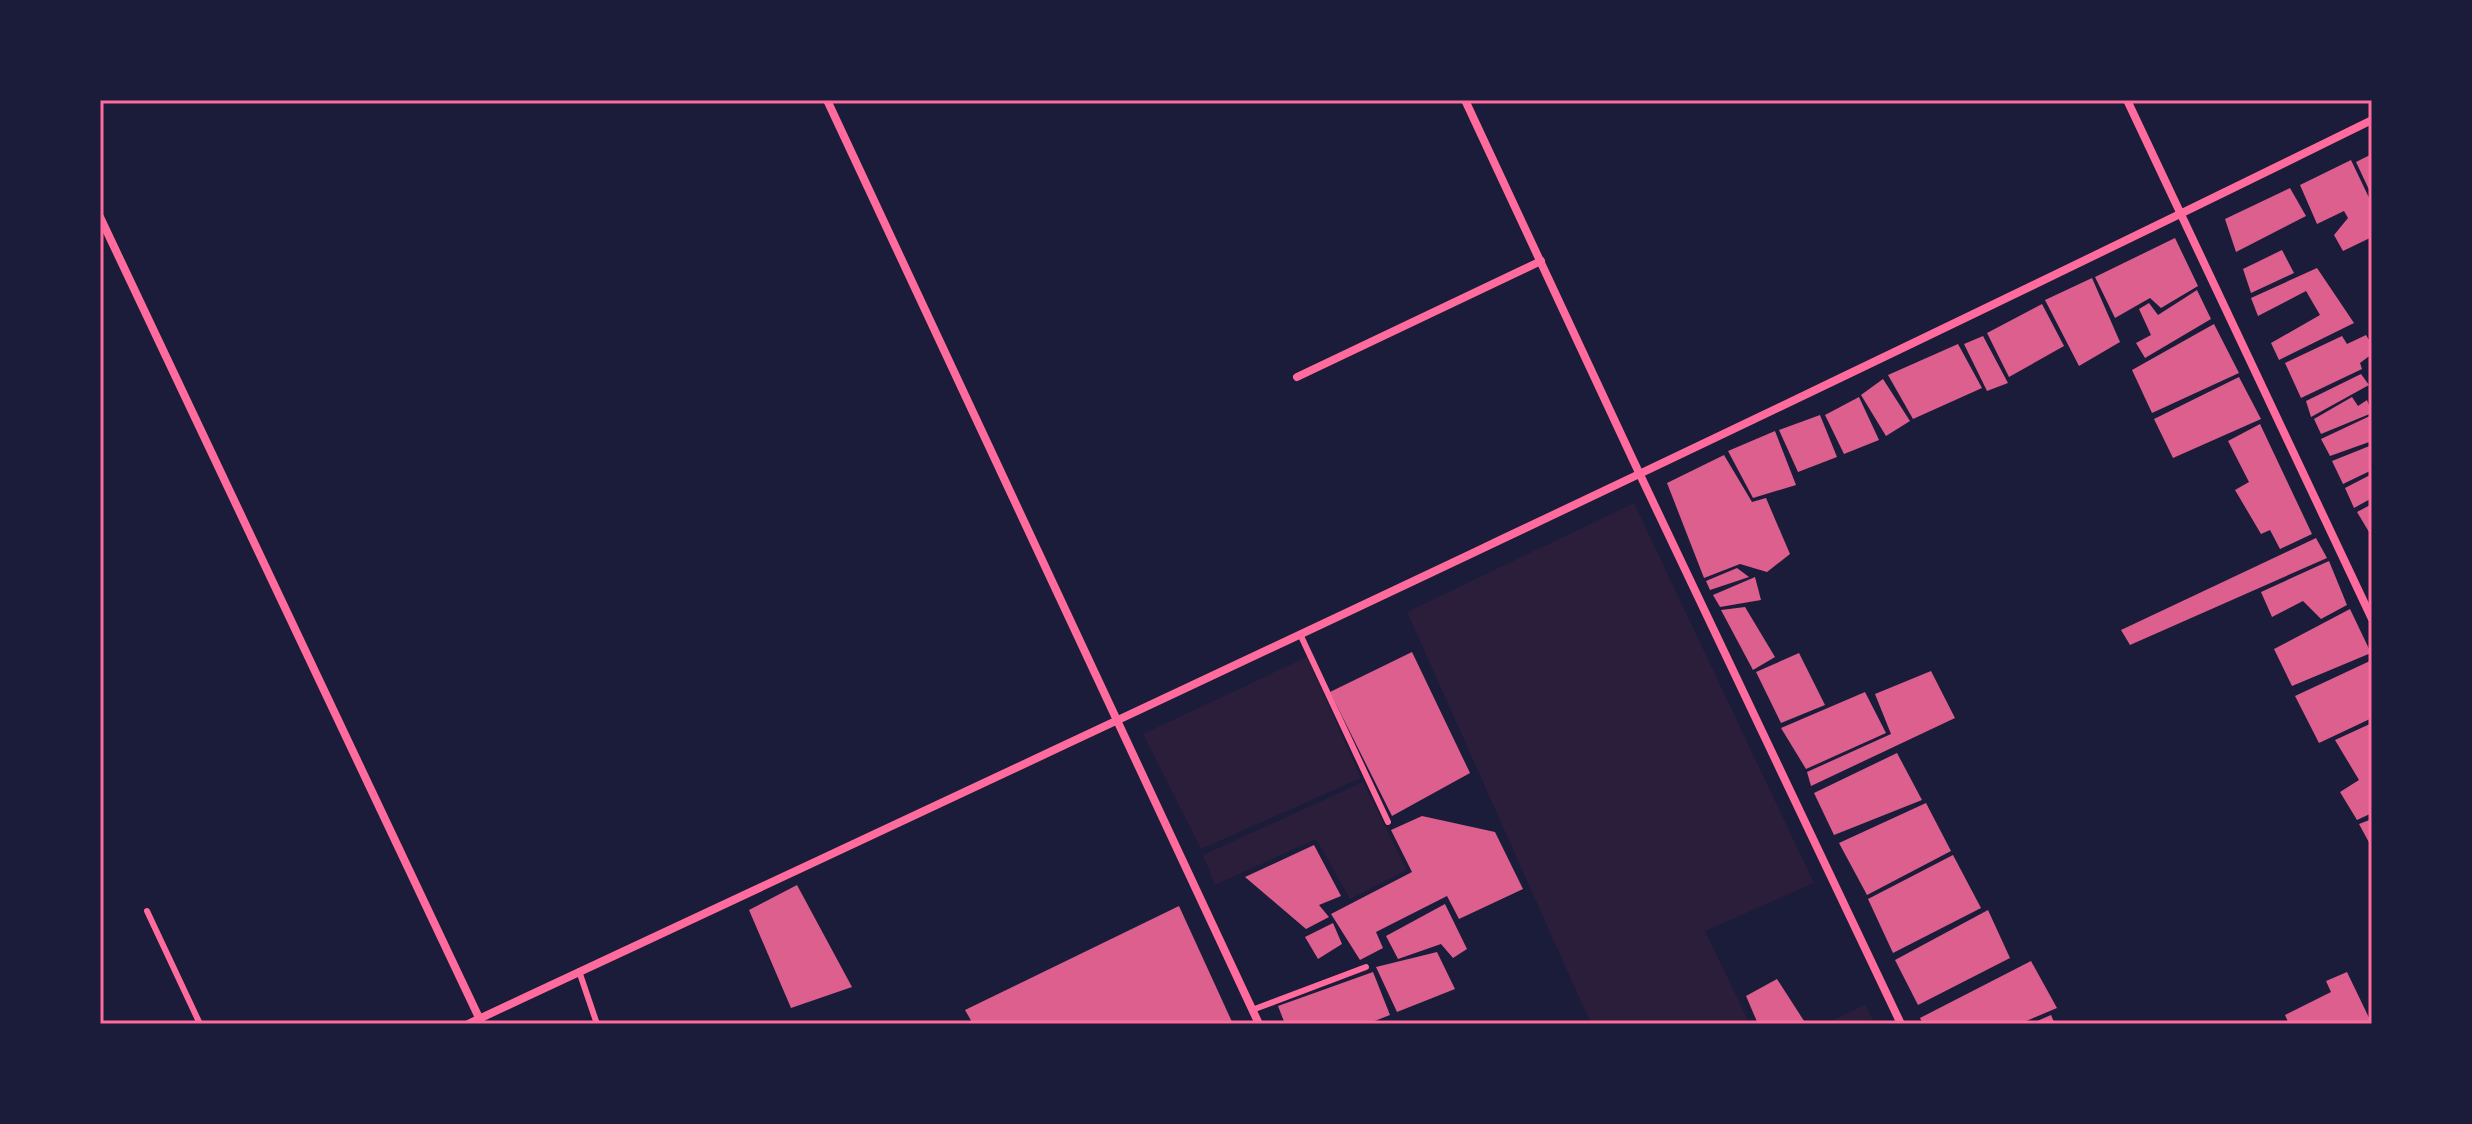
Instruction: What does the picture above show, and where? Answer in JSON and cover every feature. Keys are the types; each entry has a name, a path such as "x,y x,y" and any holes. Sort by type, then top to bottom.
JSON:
{"street":[{"path":"827,100 1259,1024"},
{"path":"1465,100 1901,1024"},
{"path":"2127,100 2372,619"},
{"path":"468,1024 481,1021 579,971 1300,634 2372,120"},
{"path":"100,217 481,1021"},
{"path":"1297,377 1541,261"}],"lane":[{"path":"1300,634 1388,822"},
{"path":"147,911 200,1024"},
{"path":"1252,1010 1366,967"},
{"path":"579,971 597,1024"}],"shaded area":[{"path":"1634,503 1814,883 1705,931 1750,1024 1591,1024 1407,612"},
{"path":"1307,657 1361,778 1201,849 1143,734"},
{"path":"1363,782 1407,870 1350,899 1316,839 1215,885 1203,855"},
{"path":"1865,1005 1875,1024 1825,1024"}],"building":[{"path":"2372,154 2372,196 2356,162"},
{"path":"2351,160 2372,204 2372,237 2343,251 2334,235 2348,218 2344,211 2317,224 2300,185"},
{"path":"2290,188 2306,216 2236,252 2225,219"},
{"path":"2175,238 2198,286 2161,308 2150,298 2115,318 2095,277"},
{"path":"2282,250 2294,273 2251,293 2243,269"},
{"path":"2317,268 2354,323 2279,360 2271,343 2320,315 2306,291 2258,316 2251,298"},
{"path":"2092,278 2120,342 2079,366 2045,300"},
{"path":"2197,290 2211,319 2145,358 2136,343 2151,335 2139,309 2149,303 2158,315"},
{"path":"2042,304 2064,346 2009,377 1987,333"},
{"path":"2214,324 2239,373 2152,413 2132,370"},
{"path":"2366,335 2372,345 2372,354 2360,363 2362,369 2301,398 2285,363 2342,336 2347,344"},
{"path":"1983,336 2008,383 1987,391 1964,344"},
{"path":"1958,344 1982,388 1913,419 1888,375"},
{"path":"2361,374 2369,385 2311,417 2306,401"},
{"path":"2239,377 2261,419 2173,458 2154,419"},
{"path":"1883,379 1910,421 1886,436 1861,395"},
{"path":"1859,397 1879,440 1844,454 1825,415"},
{"path":"2352,397 2358,406 2367,400 2372,413 2321,434 2314,419"},
{"path":"1820,415 1837,457 1798,472 1779,430"},
{"path":"2372,415 2372,441 2330,456 2321,439"},
{"path":"2260,424 2312,534 2280,549 2270,530 2261,534 2235,490 2249,482 2228,441"},
{"path":"1775,431 1796,485 1753,498 1728,451"},
{"path":"2372,445 2372,470 2343,484 2332,461"},
{"path":"1724,455 1752,502 1766,498 1790,554 1767,572 1740,564 1704,578 1667,483"},
{"path":"2372,474 2372,498 2354,508 2345,488"},
{"path":"2372,504 2372,537 2357,512"},
{"path":"2316,538 2327,558 2130,645 2121,630"},
{"path":"2329,561 2347,605 2321,619 2303,601 2272,617 2261,592"},
{"path":"1737,568 1749,577 1710,590 1706,581"},
{"path":"1755,577 1761,600 1720,607 1713,595"},
{"path":"1745,607 1775,657 1753,670 1721,610"},
{"path":"2350,609 2371,653 2292,686 2274,649"},
{"path":"1412,652 1470,773 1392,816 1330,692"},
{"path":"1799,653 1825,705 1781,723 1756,672"},
{"path":"2372,660 2372,718 2319,743 2295,696"},
{"path":"1931,671 1955,718 1811,786 1807,772 1891,734 1875,694"},
{"path":"1865,692 1886,733 1806,769 1781,728"},
{"path":"2372,723 2372,813 2357,820 2340,792 2359,780 2335,740"},
{"path":"1897,753 1922,800 1834,835 1814,793"},
{"path":"1926,803 1951,851 1867,895 1839,843"},
{"path":"1422,816 1495,832 1523,889 1459,919 1447,896 1376,932 1383,948 1360,960 1331,914 1412,872 1391,830"},
{"path":"2372,819 2372,848 2359,824"},
{"path":"1314,845 1341,896 1319,905 1329,917 1306,929 1245,877"},
{"path":"1953,855 1981,908 1893,953 1868,899"},
{"path":"797,885 852,987 791,1008 749,910"},
{"path":"1445,904 1467,949 1453,958 1441,944 1398,959 1386,936"},
{"path":"1179,906 1233,1024 973,1024 965,1010"},
{"path":"1988,910 2010,958 1918,1005 1895,960"},
{"path":"1333,923 1342,944 1318,959 1305,937"},
{"path":"1437,952 1455,989 1397,1012 1376,967"},
{"path":"2031,961 2057,1008 2019,1024 1923,1024 1920,1018"},
{"path":"1373,972 1390,1015 1367,1024 1285,1024 1278,1006"},
{"path":"2347,972 2372,1024 2289,1024 2285,1015 2331,992 2326,981"},
{"path":"1777,979 1806,1024 1758,1024 1746,996"},
{"path":"2051,1015 2055,1024 2030,1024"}]}
